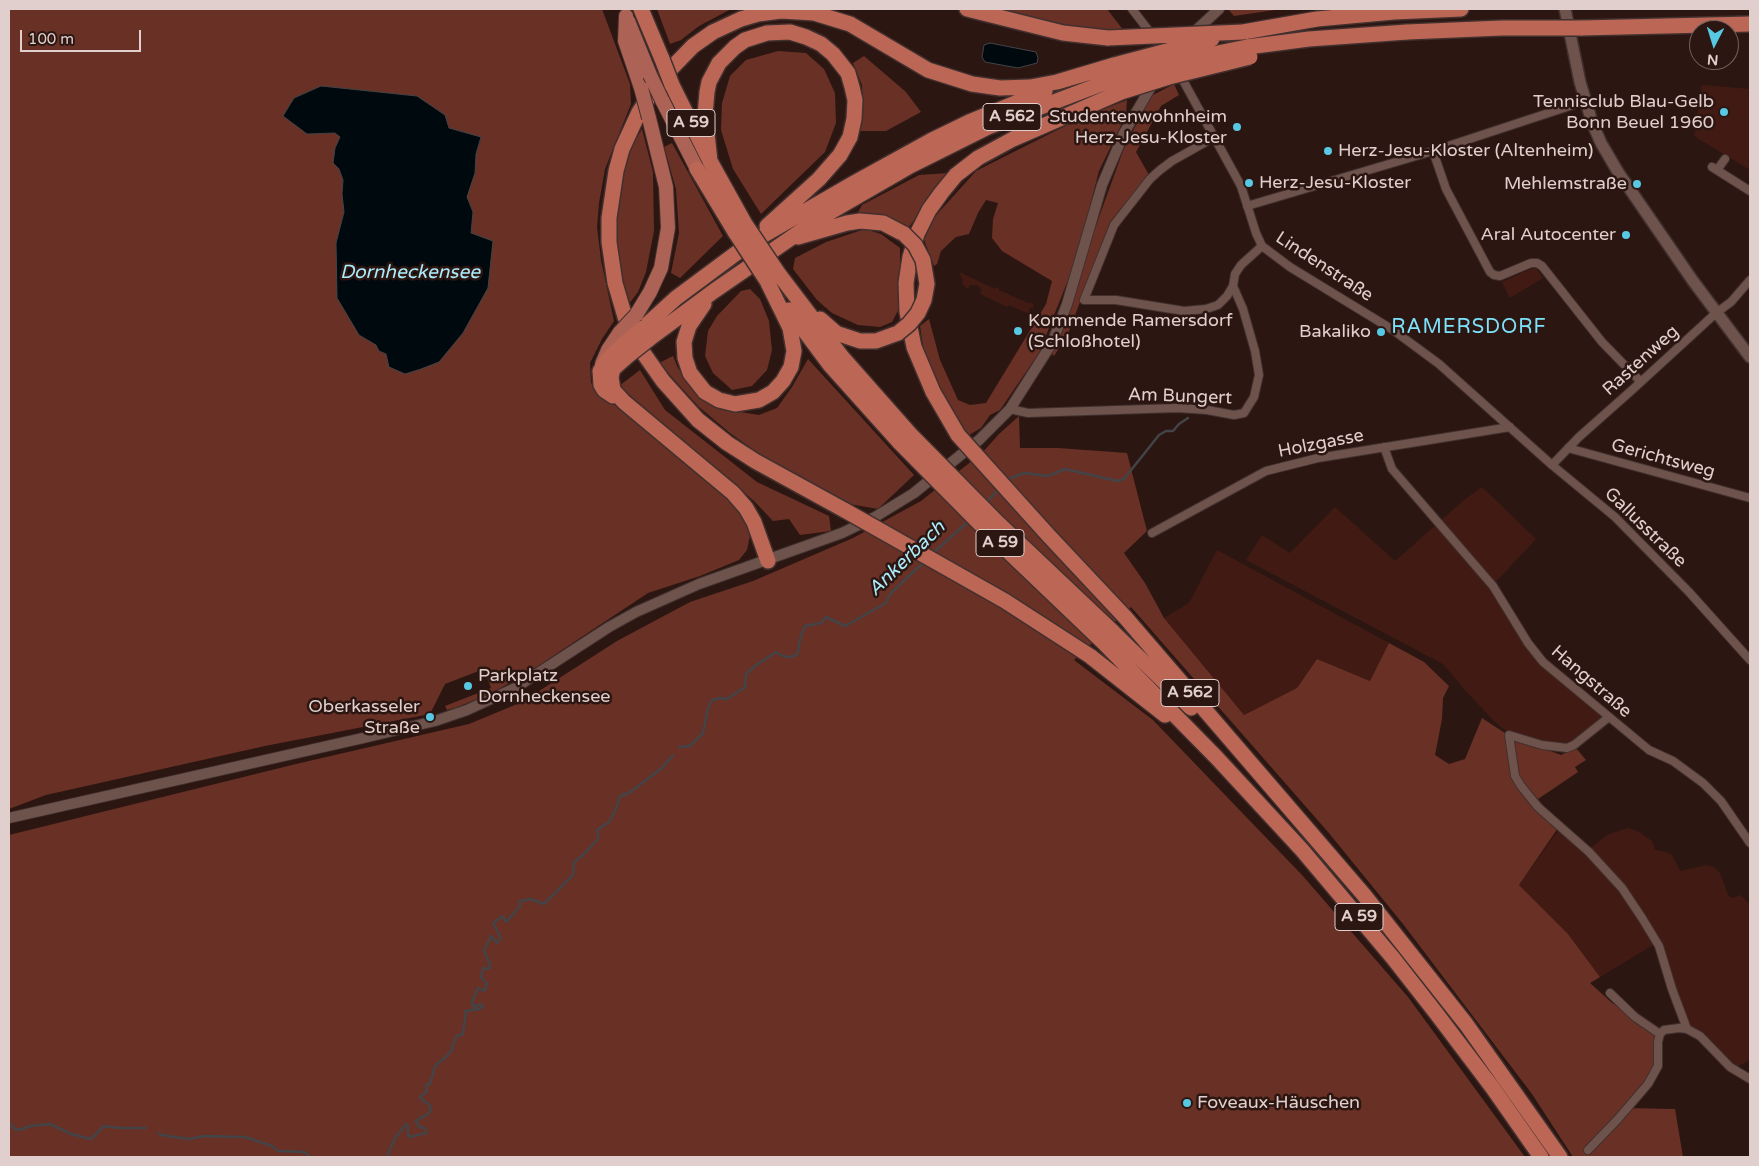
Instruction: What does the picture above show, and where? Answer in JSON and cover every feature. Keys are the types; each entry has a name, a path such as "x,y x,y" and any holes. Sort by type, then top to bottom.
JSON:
{"highway":[{"name":"A 59","path":"641,9 703,165"},
{"path":"968,9 1062,33 1108,38 1243,32"},
{"name":"A 562","path":"642,327 714,291 820,218 910,166 988,127 1021,113 1243,32 1318,19 1394,12 1461,9"},
{"name":"A 59","path":"1081,75 1044,85 1015,88 972,84 928,70 850,24 814,13 781,11 758,14 712,32 693,46 660,80 639,112 622,149 616,171 609,218 609,242 615,282 624,317 637,344 663,381 698,420 727,443 755,461 1005,601 1090,656 1216,757"},
{"name":"A 59","path":"625,13 662,100 740,228 830,364 905,438 998,523 1107,636 1302,850 1393,958 1492,1086 1541,1157"},
{"path":"625,13 625,41 641,88 666,187 668,228 661,268 650,292 642,327"},
{"path":"1117,78 1169,77 1249,52 1407,32 1502,28 1750,24"},
{"path":"703,165 705,114 709,82 719,63 745,40 768,33 790,32 806,37 821,44 833,54 848,73 855,100 854,119 850,137 840,155 818,179 750,243"},
{"path":"624,402 604,390 599,378 600,371 607,360 676,298 750,243 932,140 1081,75"},
{"name":"A 562","path":"1081,75 1117,78"},
{"name":"A 562","path":"1117,78 1081,108 1013,139 978,158 956,176 942,192 929,210 917,234 910,257 906,283 909,321 914,347 925,376 958,435 1048,536 1125,617 1255,770"},
{"path":"784,241 847,222 860,220 883,223 904,234 920,252 926,267 927,284 924,300 918,313 898,333 868,342 852,340 830,328 791,292"},
{"name":"A 59","path":"773,277 791,292 905,438"},
{"path":"714,291 689,326 684,350 687,366 694,380 705,392 719,400 735,404 751,402 766,396 778,387 788,374 793,359 792,336 773,277"},
{"path":"625,343 610,377 613,390 624,402 732,492 746,508 754,522 768,560"},
{"name":"A 59","path":"1107,636 1255,770 1364,895 1466,1024 1560,1157"}],"main road":[{"path":"1565,9 1577,69 1601,143 1613,165 1716,313 1750,357"}],"street":[{"name":"Lindenstraße","path":"1132,9 1169,57 1192,94 1213,138 1241,186 1262,246 1290,266 1394,330 1439,364 1510,427"},
{"path":"9,818 449,717 514,688 609,627 636,612 699,584 842,533 894,506 914,493 979,440 1010,409 1041,360 1058,330 1074,283 1092,214 1124,133 1169,57 1219,9"},
{"path":"1247,206 1433,151 1586,101"},
{"path":"1213,138 1172,161 1150,179 1114,225 1084,300 1116,300 1167,309 1206,310 1218,305 1227,296 1233,286 1235,274 1262,246"},
{"path":"1433,151 1446,189 1490,272 1500,276 1531,264 1537,263 1542,266 1602,342 1641,382"},
{"path":"1725,159 1714,168 1750,192"},
{"name":"Rastenweg","path":"1552,464 1716,313 1731,302 1750,280"},
{"name":"Am Bungert","path":"1010,409 1028,413 1177,408 1207,410 1234,415 1244,413 1254,397 1259,375 1246,318 1233,286"},
{"name":"Holzgasse","path":"1152,532 1266,471 1318,458 1510,427"},
{"name":"Gallusstraße","path":"1510,427 1616,517 1689,592 1750,660"},
{"name":"Hangstraße","path":"1384,447 1392,469 1494,586 1542,662 1649,750 1673,761 1703,783 1721,801 1750,843"},
{"name":"Gerichtsweg","path":"1568,448 1750,498"},
{"path":"1609,717 1574,745 1567,748 1542,745 1509,735 1515,776 1538,807 1589,852 1622,888 1659,946 1687,1029"},
{"path":"1610,993 1635,1017 1658,1032 1671,1029 1687,1029 1700,1036 1730,1067 1750,1079"},
{"path":"1588,1150 1648,1084 1658,1066 1658,1032"}],"shaded area":[{"path":"9,9 602,9 630,84 631,104 605,169 599,203 597,227 601,260 614,321 590,363 591,383 719,489 745,519 750,536 747,550 739,560 700,576 648,593 538,666 492,693 455,708 447,710 445,706 491,688 484,669 445,684 430,714 265,746 46,795 9,809","holes":["321,86 417,96 449,128 481,138 476,154 475,173 467,197 473,212 471,233 488,288 476,309 439,362 405,374 386,354 379,351 376,345 359,335 336,243 344,212 343,180 335,148 340,137 335,133 307,134 283,116 294,98"]},
{"path":"657,9 731,9 699,26 681,40 670,44"},
{"path":"994,9 1107,9 1124,31 1096,32 1044,24"},
{"path":"1228,9 1282,9 1234,16"},
{"path":"778,51 806,53 824,69 835,93 836,123 825,152 761,214 733,169 721,130 722,103 730,76 746,60"},
{"path":"864,56 906,92 921,112 886,131 859,131 863,113 862,85 853,63"},
{"path":"1174,84 1179,95 1161,106 1136,152 1149,175 1110,222 1068,334 1054,356 1052,354 1064,326 1094,231 1124,148 1151,96"},
{"name":"Tennisclub Blau-Gelb Bonn Beuel 1960","path":"1702,85 1750,89 1750,170 1694,136"},
{"path":"1127,100 1126,115 1099,171 1076,260 1039,353 1000,410 990,415 981,428 969,435 951,414 925,359 920,326 929,319 940,360 958,400 970,405 986,403 1046,304 1052,281 1002,251 992,238 993,219 998,203 986,200 969,234 956,237 941,251 937,264 934,266 923,237 930,222 976,171 1083,117"},
{"path":"642,129 653,172 654,231 646,272 638,292 628,305 616,255 614,196 623,160"},
{"path":"672,143 723,236 680,278 671,273 679,233 676,189 664,147"},
{"path":"948,173 909,227 892,218 857,214 862,205 919,175"},
{"path":"865,229 881,234 900,248 900,307 892,322 880,327 858,325 832,313 817,300 793,269 795,258 826,242"},
{"path":"1536,268 1543,278 1510,298 1502,282"},
{"path":"959,272 995,289 996,287 999,288 999,290 1028,303 1033,303 1034,307 1029,309 1029,314 1009,305 1007,307 980,294 982,290 977,285 970,285 968,289 962,283"},
{"path":"750,289 760,299 769,321 772,350 767,370 752,386 732,390 713,373 705,356 708,331 717,316 741,291"},
{"path":"673,356 678,368 691,385 734,411 759,415 777,408 808,359 914,475 878,509 849,504 772,463 730,433 699,407 659,363"},
{"path":"640,370 665,410 757,482 829,516 831,531 800,535 789,519 773,521 754,501 619,386"},
{"path":"1019,416 1020,448 1058,448 1127,453 1147,531 1124,553 1145,583 1164,618 1244,715 1297,688 1317,659 1370,681 1389,643 1424,662 1449,686 1443,698 1442,719 1435,755 1449,764 1465,759 1482,718 1508,735 1561,755 1576,748 1586,760 1575,767 1578,772 1538,799 1560,825 1519,885 1568,934 1600,977 1590,983 1611,1002 1656,1033 1653,1047 1654,1065 1641,1087 1625,1108 1675,1109 1683,1157 1573,1157 1532,1094 1403,924 1328,832 1131,607 1074,660 1153,720 1302,875 1408,997 1525,1157 9,1157 9,835 296,764 469,724 522,702 617,641 690,602 753,581 853,538 921,501 982,453"},
{"path":"1482,487 1536,539 1492,586 1538,663 1605,716 1569,744 1558,746 1509,733 1495,722 1443,664 1246,560 1262,535 1290,553 1335,507 1395,561 1464,500"},
{"path":"1217,550 1389,643 1370,681 1317,659 1297,688 1244,715 1164,618 1189,603"},
{"path":"1628,828 1639,832 1652,841 1655,850 1672,855 1680,871 1706,865 1714,867 1720,873 1728,895 1732,898 1741,895 1750,905 1750,1060 1736,1067 1703,1035 1691,1028 1675,991 1661,943 1647,917 1626,888 1590,848 1609,834"},
{"path":"1559,829 1620,889 1653,945 1600,977 1568,934 1519,885"}],"water":[{"path":"990,43 1036,52 1037,63 1018,68 985,62 982,57 984,45"},
{"name":"Dornheckensee","path":"321,86 417,96 445,115 449,128 481,137 476,154 475,173 467,197 473,212 471,233 493,241 488,288 463,333 439,362 405,374 389,367 386,354 379,351 376,345 359,335 337,298 336,243 344,212 343,180 339,169 333,163 335,148 340,137 335,133 307,134 283,116 294,98"}],"waterway":[{"name":"Ankerbach","path":"1007,482 1011,478 1024,473 1048,476 1065,469 1117,481 1124,479 1159,435 1166,431 1173,431 1188,418"},
{"name":"Ankerbach","path":"986,503 999,489"},
{"name":"Ankerbach","path":"933,553 970,520"},
{"name":"Ankerbach","path":"679,747 690,746 703,733 708,708 712,700 727,699 745,687 746,674 755,666 776,652 783,656 797,655 805,626 821,623 826,617 845,626 886,603 890,594 924,562"},
{"name":"Ankerbach","path":"387,1157 395,1138 406,1124 410,1137 426,1133 425,1128 419,1127 416,1121 427,1115 431,1110 429,1104 420,1097 427,1091 426,1085 430,1084 435,1066 453,1048 452,1046 457,1036 463,1034 466,1011 483,1007 481,1004 474,1007 472,1002 478,988 484,991 487,984 481,977 483,968 489,969 490,965 484,950 491,936 497,943 501,938 493,923 503,916 506,922 520,906 520,901 531,899 544,904 573,875 574,862 598,839 597,830 609,822 620,796 629,793 662,768 673,755"},
{"name":"Ankerbach","path":"9,1123 15,1129 20,1130 30,1126 50,1124 71,1134 91,1139 104,1126 146,1128"},
{"name":"Ankerbach","path":"159,1133 161,1135 189,1139 204,1136 245,1137 272,1146 278,1151 304,1152 311,1157"}],"place":[{"name":"Tennisclub Blau-Gelb Bonn Beuel 1960","path":"1724,112"},
{"name":"Studentenwohnheim Herz-Jesu-Kloster","path":"1237,127"},
{"name":"Herz-Jesu-Kloster (Altenheim)","path":"1328,151"},
{"name":"Herz-Jesu-Kloster","path":"1249,183"},
{"name":"Mehlemstraße","path":"1637,184"},
{"name":"Aral Autocenter","path":"1626,235"},
{"name":"Kommende Ramersdorf (Schloßhotel)","path":"1018,331"},
{"name":"Bakaliko","path":"1381,332"},
{"name":"Parkplatz Dornheckensee","path":"468,686"},
{"name":"Oberkasseler Straße","path":"430,717"},
{"name":"Foveaux-Häuschen","path":"1187,1103"}],"district":[{"name":"RAMERSDORF","path":"1469,328"}]}
